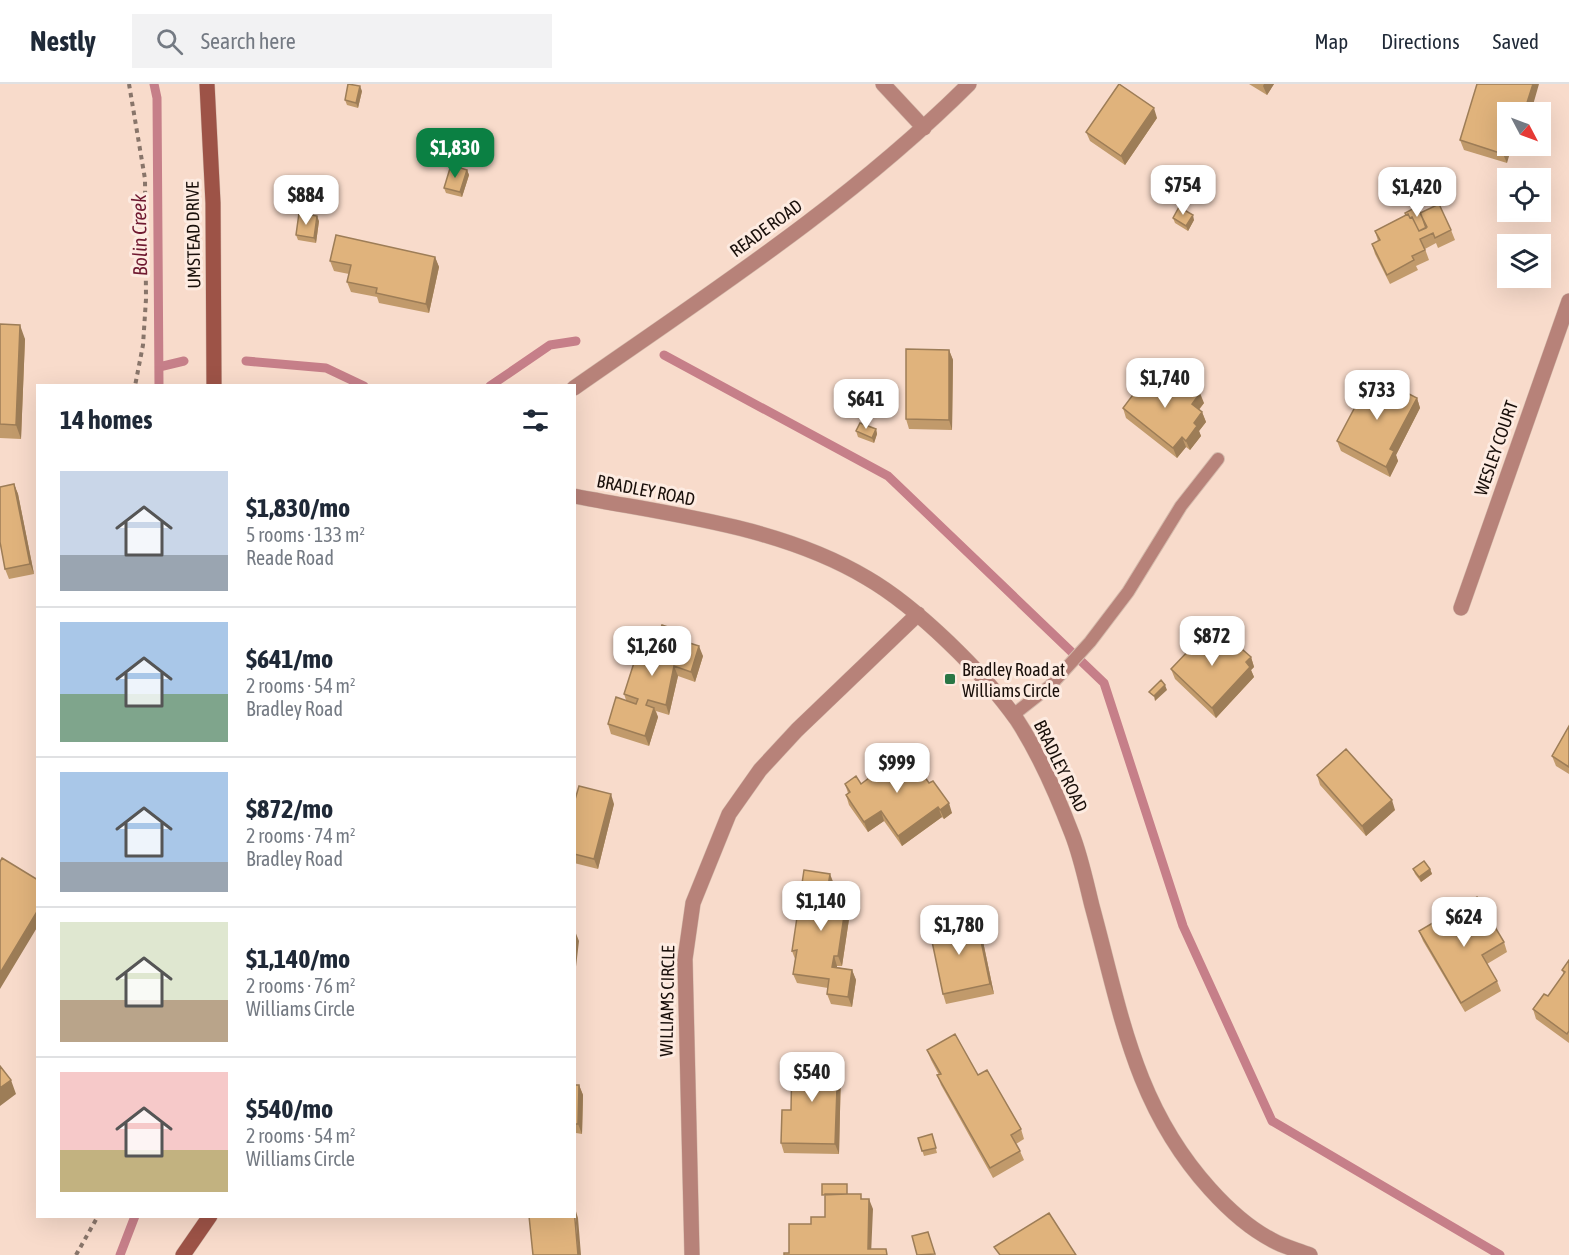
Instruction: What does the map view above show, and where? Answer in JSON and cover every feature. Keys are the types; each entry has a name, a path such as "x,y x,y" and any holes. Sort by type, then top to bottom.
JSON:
{"street":[{"name":"UMSTEAD DRIVE","path":"207,84 213,203 214,384"},
{"path":"883,84 924,128"},
{"name":"READE ROAD","path":"576,387 813,218 924,128 969,84"},
{"name":"WESLEY COURT","path":"1461,608 1569,302"},
{"name":"BRADLEY ROAD","path":"576,496 737,528 787,543 867,578 918,614 968,663 1013,716 1049,778 1074,837 1139,1076 1160,1122 1188,1164 1230,1211 1272,1240 1310,1255"},
{"name":"WILLIAMS CIRCLE","path":"692,1255 685,959 693,903 729,814 760,770 797,730 918,614"},
{"path":"183,1255 209,1218"}],"lane":[{"path":"1013,716 1050,686 1096,634 1128,592 1181,506 1218,459"}],"path":[{"path":"129,84 144,179 146,299 143,345 135,384"},
{"path":"76,1255 97,1218"}],"building":[{"path":"348,84 360,86 356,103 345,100"},
{"path":"1119,84 1154,108 1121,156 1086,132"},
{"path":"1477,84 1533,84 1527,102 1497,102 1497,152 1460,140"},
{"path":"451,165 467,170 460,192 444,188"},
{"path":"1439,204 1451,230 1435,238 1433,233 1420,239 1425,250 1412,256 1414,260 1387,275 1372,244 1380,240 1375,231 1408,214 1419,231 1427,227 1420,213"},
{"path":"1418,206 1426,228 1419,231 1412,217 1410,218 1405,213"},
{"path":"1179,207 1193,215 1186,226 1173,218"},
{"path":"299,213 317,216 314,238 296,235"},
{"path":"336,235 435,257 426,304 376,293 377,288 347,282 351,265 330,261"},
{"path":"0,324 20,325 16,425 0,424"},
{"path":"906,349 949,350 949,420 906,419"},
{"path":"1150,372 1171,388 1179,377 1200,393 1192,404 1202,412 1194,423 1197,426 1186,441 1182,437 1173,448 1123,408"},
{"path":"1372,375 1417,398 1390,449 1394,451 1386,467 1337,441"},
{"path":"860,423 876,429 872,438 856,431"},
{"path":"14,484 30,564 5,569 0,542 0,487"},
{"path":"662,625 682,632 680,640 699,646 691,672 674,666 666,705 648,700 646,705 654,708 645,736 608,724 616,697 636,704 638,699 624,694 639,647 634,646 641,631 658,636"},
{"path":"1210,628 1231,648 1235,643 1251,657 1246,662 1250,667 1212,708 1171,669"},
{"path":"1161,680 1165,685 1154,696 1149,692"},
{"path":"1569,726 1569,767 1552,756"},
{"path":"1346,749 1392,800 1362,826 1317,775"},
{"path":"906,750 929,783 933,781 949,803 940,810 938,807 898,836 881,811 864,822 846,795 850,792 845,784 856,776 861,784"},
{"path":"579,786 611,794 594,859 576,854 576,796"},
{"path":"2,858 36,879 36,913 0,973 0,862"},
{"path":"1424,861 1430,869 1419,877 1413,869"},
{"path":"804,870 830,874 828,886 848,889 838,956 834,956 832,967 852,970 848,997 827,994 829,979 793,974 797,950 792,951"},
{"path":"1477,897 1504,942 1482,955 1497,981 1461,1003 1419,931"},
{"path":"976,917 990,984 943,994 929,927"},
{"path":"1569,960 1569,1031 1567,1034 1533,1009 1544,994 1548,996 1565,972 1562,970"},
{"path":"955,1034 978,1075 987,1070 1021,1129 1011,1135 1020,1151 990,1168 937,1075 941,1074 927,1050"},
{"path":"792,1058 838,1059 835,1144 781,1143 782,1110 791,1110"},
{"path":"0,1066 11,1080 0,1088"},
{"path":"576,1085 579,1085 578,1124 576,1124"},
{"path":"932,1134 936,1148 922,1151 918,1138"},
{"path":"822,1184 847,1184 847,1194 822,1195"},
{"path":"825,1194 861,1194 861,1199 869,1199 868,1249 886,1249 887,1255 784,1255 784,1253 789,1253 789,1224 811,1224 811,1217 825,1217"},
{"path":"1049,1213 1076,1255 1000,1255 994,1247"},
{"path":"529,1218 575,1218 578,1255 533,1255"},
{"path":"928,1232 935,1254 917,1255 912,1236"}],"waterway":[{"name":"Bolin Creek","path":"154,84 157,98 159,384"},
{"path":"493,384 550,345 576,341"},
{"path":"664,355 888,476 1104,683 1183,926 1272,1121 1500,1255"},
{"path":"159,367 184,361"},
{"path":"246,361 326,368 360,384"},
{"name":"Bolin Creek","path":"120,1255 134,1218"}],"place":[{"name":"Bradley Road at Williams Circle","path":"950,679"}]}
